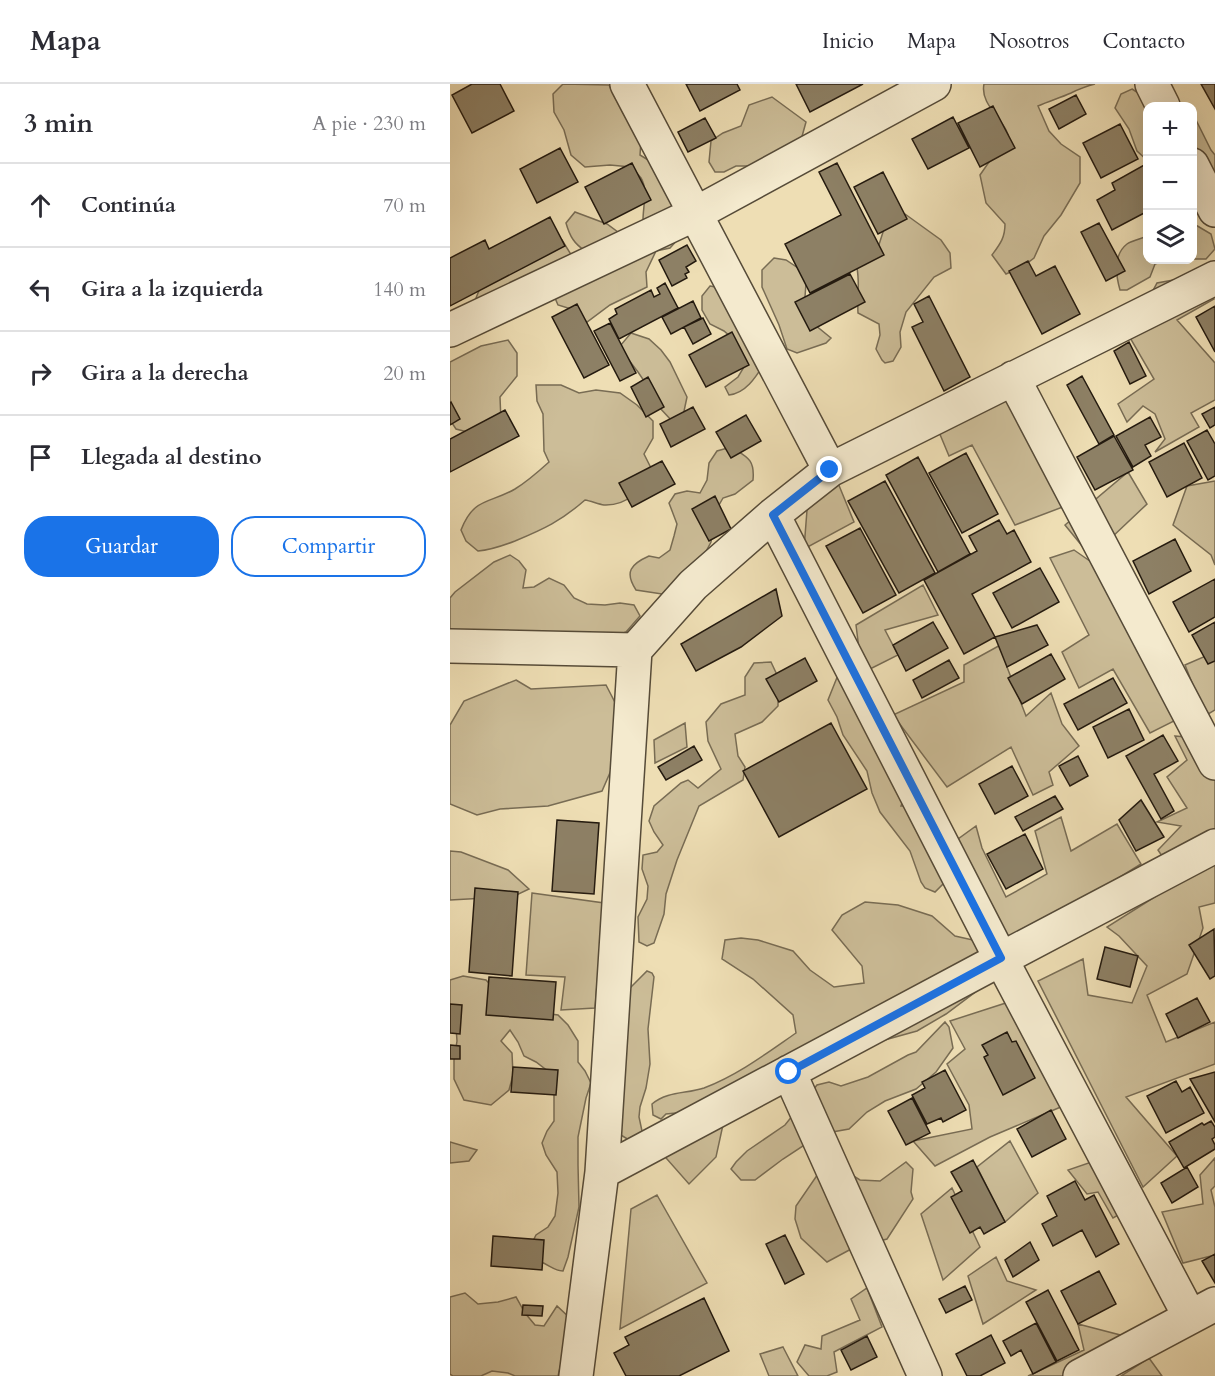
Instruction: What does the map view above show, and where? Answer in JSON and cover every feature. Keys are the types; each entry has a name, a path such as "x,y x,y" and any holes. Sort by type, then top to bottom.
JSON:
{"street":[{"path":"627,84 830,470"},
{"path":"450,330 696,214 934,84"},
{"path":"1152,84 1161,102"},
{"path":"1197,175 1215,210"},
{"path":"576,1376 602,1172 634,650 693,585 773,515 830,470 1215,278"},
{"path":"1013,378 1215,763"},
{"path":"773,515 1001,958 1203,1311 1080,1376"},
{"path":"450,646 634,650"},
{"path":"602,1172 1215,846"},
{"path":"789,1072 925,1376"}],"shaded area":[{"path":"563,84 609,85 623,113 631,113 641,140 640,155 658,166 676,205 643,220 645,198 643,182 631,167 610,165 585,167 571,155 564,130 554,112 553,94"},
{"path":"984,84 1095,84 1038,106 1049,131 1061,144 1080,157 1080,183 1061,215 1044,236 1034,258 1022,267 1006,274 992,255 1003,237 1005,224 986,203 980,175 989,162 1010,147 1009,137 985,97"},
{"path":"1132,89 1148,99 1148,102 1143,102 1143,156 1137,151 1129,129 1115,108 1121,94"},
{"path":"772,97 806,122 801,140 771,166 736,166 724,172 715,172 709,162 711,141 741,126 749,105"},
{"path":"1197,122 1215,155 1215,196 1197,162"},
{"path":"575,212 607,224 622,235 585,251 573,239 566,223"},
{"path":"905,214 941,240 950,253 951,268 934,277 906,312 900,332 901,347 893,361 885,363 876,349 880,335 879,324 858,313 857,268 876,254 884,229"},
{"path":"1197,226 1211,234 1215,249 1206,259 1197,259"},
{"path":"679,238 670,248 656,251 646,272 647,287 610,305 587,322 571,309 558,305 555,298"},
{"path":"1143,238 1143,264 1155,264 1150,277 1127,290 1120,290 1117,278 1119,254 1127,244"},
{"path":"562,240 575,261 477,303 476,298 480,288"},
{"path":"774,258 786,260 801,270 806,283 805,297 809,320 831,338 826,343 797,353 787,349 762,287 762,270"},
{"path":"1201,275 1214,299 1177,320 1215,363 1215,400 1191,413 1199,427 1155,452 1165,439 1155,414 1143,406 1127,422 1118,404 1154,379 1129,336 1157,283"},
{"path":"710,286 727,289 766,361 746,387 735,394 729,395 725,387 738,377 744,367 733,339 710,324 702,310 702,296"},
{"path":"631,333 649,339 661,350 670,362 687,397 683,416 673,422 659,407 655,397 620,346"},
{"path":"508,340 517,353 517,376 500,397 501,422 475,434 456,429 450,420 450,362 481,346"},
{"path":"1000,369 1068,505 1015,525 972,445 949,456 929,408"},
{"path":"536,385 561,385 579,393 596,390 620,393 637,405 653,421 653,438 644,454 652,470 639,490 620,503 604,505 585,500 552,524 515,541 478,551 466,541 461,530 471,512 477,506 515,489 549,462 544,451 543,414 537,401"},
{"path":"731,447 749,459 753,467 753,480 735,494 723,498 715,512 711,542 703,557 683,578 662,594 636,590 630,578 631,569 649,556 659,558 670,550 677,524 669,503 675,494 687,491 700,493 707,480 709,463 717,451"},
{"path":"1128,472 1147,504 1091,557 1065,525"},
{"path":"1215,481 1215,565 1211,555 1173,525 1187,486"},
{"path":"838,483 854,522 804,549 807,510"},
{"path":"1074,550 1107,573 1178,719 1150,733 1113,669 1079,688 1062,652 1089,635 1050,558"},
{"path":"510,555 526,570 523,588 534,587 549,578 564,585 574,598 587,604 634,605 640,616 626,632 603,640 450,644 450,598 494,562"},
{"path":"923,585 938,615 885,630 898,655 862,673 856,625"},
{"path":"1004,643 1007,667 1026,716 1051,693 1062,724 1079,746 1049,772 1053,785 1033,795 1011,747 947,787 893,715 964,682 964,665"},
{"path":"1215,652 1215,710 1205,716 1185,665"},
{"path":"771,662 778,677 778,706 762,722 735,734 738,756 745,767 743,780 699,806 677,860 666,894 664,914 654,943 647,946 639,942 638,917 647,899 648,886 642,869 643,855 657,852 663,845 649,821 654,806 681,783 688,780 698,788 721,769 708,741 706,722 721,704 745,695 745,677 754,663"},
{"path":"838,675 904,798 901,806 910,806 944,883 935,892 925,888 921,882 910,851 880,812 872,793 867,771 843,735 828,700"},
{"path":"516,680 531,689 606,685 622,716 623,743 602,791 548,806 500,809 477,815 450,804 450,725 464,701"},
{"path":"685,723 687,747 655,763 654,740"},
{"path":"1175,736 1186,737 1215,775 1215,854 1174,874 1158,850 1181,826 1157,822 1187,808 1167,777 1187,760"},
{"path":"1061,817 1071,851 1117,824 1141,864 1003,950 947,847 976,826 982,848 1006,897 1047,874 1035,831"},
{"path":"450,851 461,852 508,870 529,889 506,900 486,898 450,900"},
{"path":"1215,859 1215,903 1199,907 1203,928 1187,974 1147,995 1166,1042 1215,1022 1215,1064 1126,1097 1177,1156 1143,1187 1038,981 1083,959 1088,995 1132,1003 1147,966 1119,936 1107,927"},
{"path":"532,893 604,903 595,1008 561,1010 565,977 526,975"},
{"path":"865,902 898,905 932,916 955,936 982,942 982,987 946,1014 917,1031 863,1046 710,1112 666,1114 661,1119 653,1115 652,1104 658,1100 717,1083 752,1063 796,1033 793,1015 753,979 722,959 725,940 741,938 758,940 793,951 810,970 834,987 864,983 862,966 832,930 842,915"},
{"path":"647,971 654,977 648,1029 650,1064 640,1107 639,1117 642,1131 629,1140 616,1132 629,989"},
{"path":"463,976 486,980 507,1003 536,1012 558,1015 568,1025 578,1041 578,1062 591,1083 578,1137 579,1207 563,1271 541,1262 531,1245 536,1235 548,1227 555,1216 558,1193 557,1172 546,1155 542,1143 554,1121 554,1088 549,1072 524,1056 510,1030 501,1041 512,1053 513,1075 509,1090 491,1105 464,1100 454,1079 457,1041 456,1027 450,1020 450,980"},
{"path":"1012,1001 1063,1106 990,1137 935,1166 913,1141 972,1129 969,1105 947,1064 965,1049 950,1021"},
{"path":"945,1022 949,1027 953,1048 936,1072 916,1089 885,1101 867,1112 849,1129 821,1134 755,1180 741,1180 731,1169 747,1151 785,1125 817,1085 829,1082 841,1086 868,1077 916,1052"},
{"path":"726,1111 716,1157 689,1184 659,1150"},
{"path":"1010,1141 1038,1193 1005,1222 977,1167"},
{"path":"450,1142 477,1150 469,1161 450,1163"},
{"path":"1115,1154 1143,1201 1113,1218 1098,1192 1087,1194 1068,1170"},
{"path":"1215,1158 1215,1186 1211,1190 1215,1207 1215,1255 1183,1263 1162,1212 1203,1204 1200,1175"},
{"path":"906,1162 913,1169 911,1192 913,1199 887,1239 853,1248 827,1262 801,1238 795,1219 796,1206 820,1171 844,1170 860,1180 880,1181"},
{"path":"952,1188 980,1247 943,1280 921,1214"},
{"path":"657,1195 707,1283 620,1329 631,1209"},
{"path":"996,1257 1007,1281 1036,1290 983,1324 968,1276"},
{"path":"867,1288 882,1327 834,1352 837,1372 827,1376 809,1376 797,1362 805,1345 821,1349 822,1336 860,1320 851,1299"},
{"path":"465,1293 478,1304 516,1297 535,1325 544,1326 557,1306 572,1320 558,1376 515,1376 492,1371 481,1376 453,1376 450,1374 450,1297"},
{"path":"1078,1324 1128,1337 1090,1376 1028,1376 1084,1350"},
{"path":"783,1347 798,1376 769,1376 760,1354"},
{"path":"1149,1358 1162,1376 1121,1376"}],"building":[{"path":"472,84 500,84 514,111 472,133 452,95"},
{"path":"686,84 737,84 740,90 700,111"},
{"path":"796,84 863,84 810,112"},
{"path":"1201,84 1215,84 1215,109"},
{"path":"1076,95 1086,114 1059,129 1049,109"},
{"path":"993,106 1015,148 980,167 958,123"},
{"path":"953,117 969,148 928,169 912,139"},
{"path":"705,118 716,138 688,152 678,132"},
{"path":"1120,124 1138,159 1101,178 1083,143"},
{"path":"560,148 578,182 537,203 520,169"},
{"path":"632,163 651,200 604,224 585,187"},
{"path":"837,163 884,255 810,293 785,244 841,215 819,172"},
{"path":"1143,166 1143,214 1112,230 1097,200 1115,190 1112,183"},
{"path":"883,172 907,219 878,234 854,187"},
{"path":"550,217 565,246 450,306 450,258 485,240 489,249"},
{"path":"1099,223 1125,271 1106,281 1081,232"},
{"path":"687,245 696,261 686,267 689,272 685,274 687,278 672,286 659,260"},
{"path":"1028,261 1036,276 1055,266 1080,314 1042,334 1009,271"},
{"path":"850,274 865,302 810,331 795,302"},
{"path":"665,283 678,308 619,339 609,319 617,314 615,309 651,290 654,297 660,294 657,288"},
{"path":"929,296 970,377 944,391 912,327 923,322 914,304"},
{"path":"693,301 701,318 671,334 662,317"},
{"path":"577,304 609,365 584,378 552,317"},
{"path":"1215,306 1215,352 1196,317"},
{"path":"703,318 711,334 693,344 684,327"},
{"path":"610,323 636,373 620,381 594,331"},
{"path":"732,332 749,365 706,387 689,355"},
{"path":"1129,342 1146,376 1130,384 1114,351"},
{"path":"1082,376 1114,435 1099,444 1067,385"},
{"path":"648,377 664,407 646,417 631,387"},
{"path":"450,403 460,419 450,425"},
{"path":"693,407 705,429 671,447 660,424"},
{"path":"1215,407 1215,425 1210,428 1202,414"},
{"path":"505,410 519,436 450,472 450,439"},
{"path":"746,415 761,441 731,458 716,432"},
{"path":"1150,417 1161,437 1145,445 1151,456 1133,467 1116,436"},
{"path":"1207,430 1215,444 1215,476 1208,480 1187,441"},
{"path":"1114,436 1133,470 1095,490 1077,457"},
{"path":"1184,443 1202,478 1167,497 1149,462"},
{"path":"966,453 998,514 962,533 929,473"},
{"path":"918,457 970,554 938,572 886,475"},
{"path":"662,461 675,484 632,507 619,483"},
{"path":"885,481 935,573 899,593 848,501"},
{"path":"715,496 731,529 709,541 692,509"},
{"path":"999,520 1007,534 1014,530 1031,562 972,594 995,637 964,654 924,580 977,551 969,536"},
{"path":"860,528 896,595 863,613 826,546"},
{"path":"1175,539 1191,571 1149,594 1133,561"},
{"path":"1040,568 1059,602 1012,628 993,593"},
{"path":"1215,579 1215,617 1189,632 1173,602"},
{"path":"776,589 782,616 741,647 696,671 681,644"},
{"path":"933,622 948,648 906,671 893,645"},
{"path":"1215,622 1215,661 1208,664 1192,635"},
{"path":"1037,625 1048,645 1007,667 995,637"},
{"path":"1051,654 1065,679 1022,704 1008,678"},
{"path":"805,658 817,681 779,702 766,679"},
{"path":"949,660 959,678 922,698 913,680"},
{"path":"1113,678 1127,703 1078,730 1064,704"},
{"path":"1129,709 1144,740 1108,758 1093,727"},
{"path":"831,723 867,789 779,837 743,771"},
{"path":"1163,735 1178,761 1154,774 1174,811 1161,819 1126,756"},
{"path":"694,746 702,760 666,780 658,767"},
{"path":"1078,756 1088,776 1070,786 1059,766"},
{"path":"1012,766 1028,796 995,814 979,784"},
{"path":"1055,796 1063,809 1023,831 1015,817"},
{"path":"1141,800 1164,837 1136,851 1119,820"},
{"path":"557,820 599,823 594,894 552,891"},
{"path":"1025,834 1043,869 1006,889 987,854"},
{"path":"475,888 518,892 512,976 469,972"},
{"path":"1214,929 1215,976 1210,979 1189,945"},
{"path":"1105,947 1138,956 1130,987 1097,979"},
{"path":"489,977 556,982 553,1020 486,1015"},
{"path":"1197,998 1210,1022 1178,1038 1166,1014"},
{"path":"450,1004 462,1005 460,1034 450,1033"},
{"path":"1007,1032 1012,1042 1016,1041 1035,1078 1003,1095 984,1057 988,1055 982,1045"},
{"path":"450,1045 460,1046 460,1059 450,1059"},
{"path":"513,1067 558,1070 556,1095 511,1092"},
{"path":"945,1070 966,1110 943,1122 941,1118 927,1124 912,1095 925,1088 922,1082"},
{"path":"1215,1072 1215,1122 1190,1079"},
{"path":"1176,1081 1182,1092 1190,1087 1204,1113 1166,1133 1147,1096"},
{"path":"912,1098 930,1133 906,1145 888,1111"},
{"path":"1051,1110 1066,1139 1032,1157 1017,1129"},
{"path":"1211,1121 1215,1127 1215,1137 1212,1139 1215,1149 1184,1168 1169,1142 1202,1123 1204,1125"},
{"path":"973,1160 1005,1222 984,1234 980,1227 970,1233 951,1197 962,1191 951,1172"},
{"path":"1187,1167 1198,1187 1172,1203 1161,1183"},
{"path":"1075,1181 1085,1200 1094,1195 1119,1244 1096,1257 1082,1230 1053,1246 1042,1224 1057,1216 1047,1196"},
{"path":"785,1235 804,1274 785,1284 766,1244"},
{"path":"493,1236 544,1240 542,1270 491,1266"},
{"path":"1030,1242 1039,1260 1013,1277 1005,1260"},
{"path":"1215,1254 1215,1283 1202,1261"},
{"path":"1099,1271 1116,1304 1078,1324 1061,1291"},
{"path":"965,1286 972,1300 946,1313 939,1299"},
{"path":"1048,1290 1079,1350 1057,1361 1026,1302"},
{"path":"704,1298 729,1351 679,1376 626,1376 614,1353 629,1345 625,1337"},
{"path":"523,1305 543,1306 542,1316 522,1315"},
{"path":"1036,1323 1056,1362 1033,1374 1021,1350 1011,1356 1003,1341"},
{"path":"991,1335 1005,1363 980,1376 967,1376 956,1354"},
{"path":"867,1336 877,1357 851,1370 841,1350"}],"route":[{"path":"789,1072 1001,958 773,515 830,470"}]}
